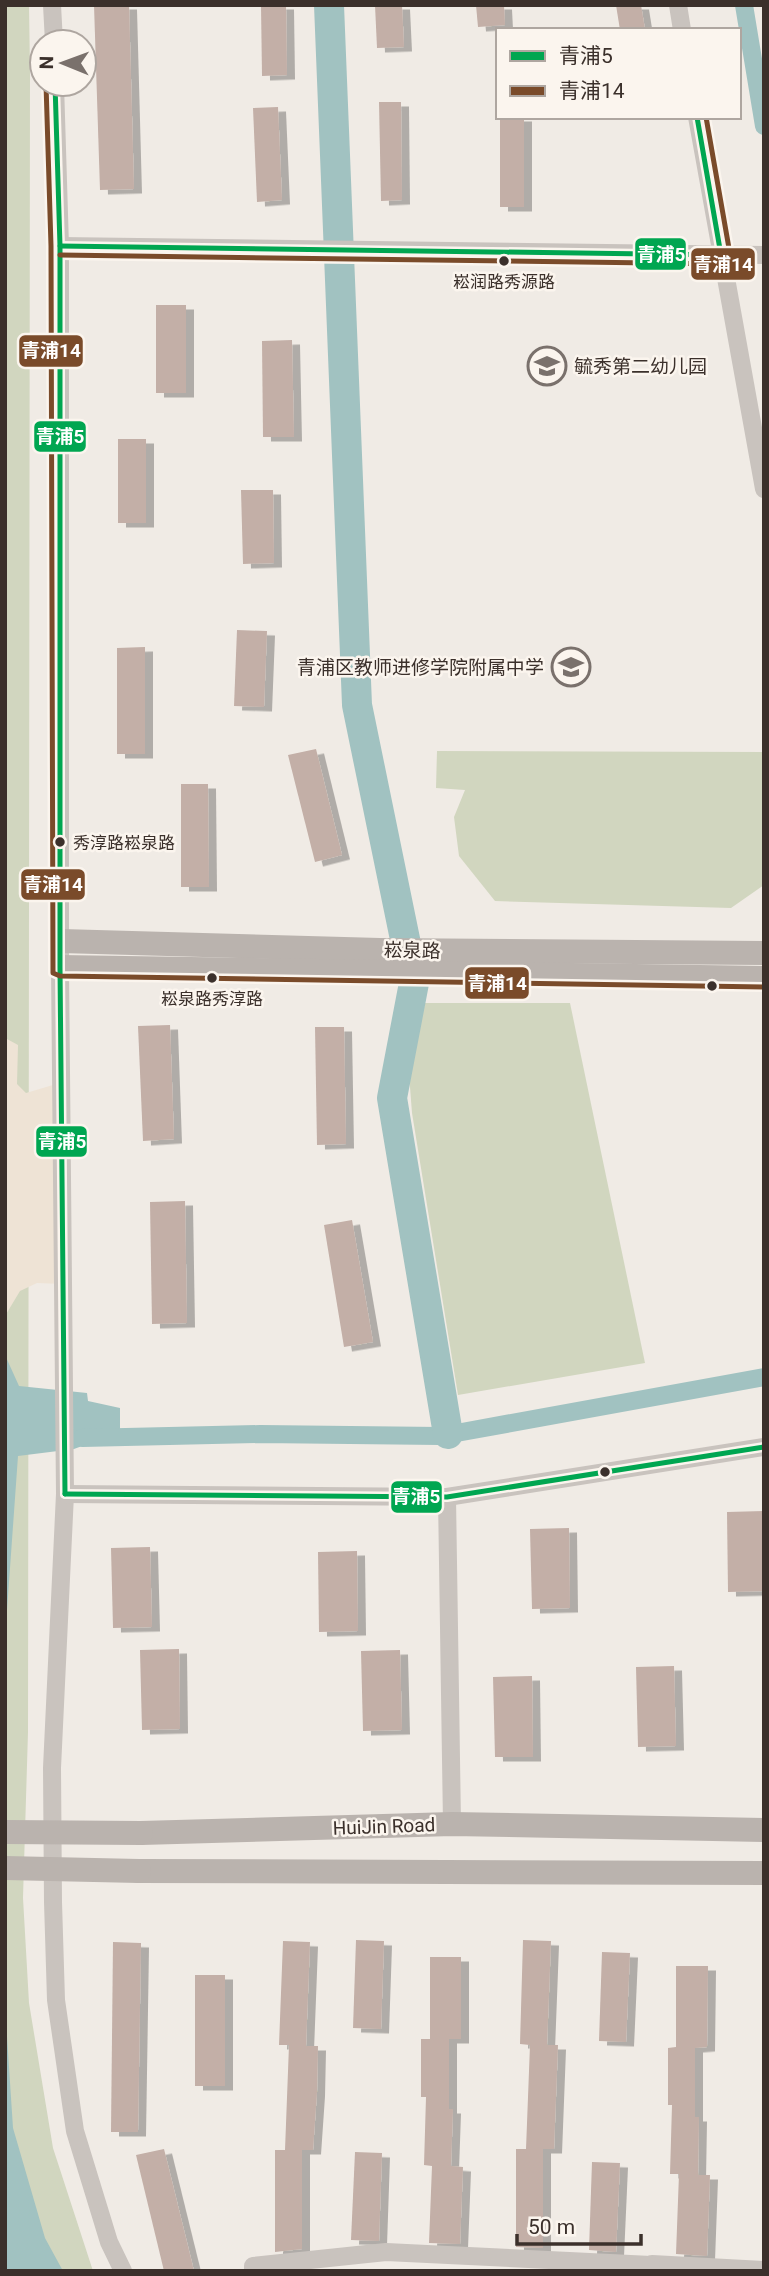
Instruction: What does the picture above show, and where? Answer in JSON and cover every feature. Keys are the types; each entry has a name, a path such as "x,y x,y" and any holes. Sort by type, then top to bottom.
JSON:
{"main road":[{"name":"崧泉路","path":"61,941 382,961"},
{"name":"崧泉路","path":"434,962 764,953"},
{"name":"崧泉路","path":"60,967 382,961 764,978"},
{"name":"HuiJin Road","path":"5,1832 141,1833 452,1824 764,1830"},
{"path":"5,1868 139,1871 764,1873"}],"street":[{"path":"678,5 682,28"},
{"path":"52,7 53,28"},
{"path":"55,98 60,246 60,967 62,1455 65,1494 52,1768 56,2000 75,2131 109,2242 123,2271"},
{"path":"698,119 764,489"},
{"path":"60,246 761,255"},
{"path":"65,1494 447,1497 764,1447"},
{"path":"447,1497 452,1824"},
{"path":"253,2271 253,2266 386,2252 764,2270"}],"green space":[{"path":"5,5 29,5 28,1732 23,1898 29,2003 53,2148 93,2271 5,2271"},
{"path":"437,751 764,752 764,885 731,908 495,901 459,856 454,817 465,790 436,788"},
{"path":"425,1003 570,1003 645,1363 458,1395 412,1113 409,1074"}],"shaded area":[{"path":"7,1039 18,1045 17,1084 26,1093 63,1082 63,1284 37,1283 20,1291 5,1316"}],"water":[{"path":"5,1355 19,1386 87,1393 88,1401 120,1408 120,1432 74,1449 18,1456 5,1638"},
{"path":"5,2006 13,2128 45,2238 63,2271 5,2271"}],"building":[{"path":"94,5 129,5 134,189 100,190 98,28 95,28"},
{"path":"261,5 286,5 287,75 262,76"},
{"path":"375,5 402,5 404,47 377,48"},
{"path":"476,5 504,5 505,25 478,27"},
{"path":"616,5 641,5 645,28 620,28"},
{"path":"379,102 401,102 402,200 381,201"},
{"path":"278,107 282,200 257,202 253,108"},
{"path":"500,119 524,119 524,207 500,207"},
{"path":"156,305 186,305 186,393 156,393"},
{"path":"292,340 294,437 263,437 262,341"},
{"path":"118,439 146,439 146,523 118,523"},
{"path":"241,490 273,490 274,563 243,564"},
{"path":"237,630 267,631 264,707 234,706"},
{"path":"145,647 145,754 117,754 117,648"},
{"path":"316,749 342,855 315,862 288,755"},
{"path":"181,784 208,784 209,887 181,887"},
{"path":"170,1025 174,1139 143,1141 138,1026"},
{"path":"315,1027 344,1027 346,1144 317,1145"},
{"path":"185,1201 187,1323 152,1324 150,1202"},
{"path":"352,1220 373,1342 344,1347 324,1225"},
{"path":"764,1511 764,1591 728,1592 727,1512"},
{"path":"569,1528 570,1608 532,1609 530,1529"},
{"path":"150,1547 152,1627 113,1628 111,1548"},
{"path":"357,1551 358,1631 319,1632 318,1552"},
{"path":"179,1649 180,1729 142,1730 140,1650"},
{"path":"400,1650 402,1730 363,1731 361,1651"},
{"path":"674,1666 676,1746 638,1747 636,1667"},
{"path":"532,1676 533,1757 495,1757 493,1677"},
{"path":"356,1940 384,1941 381,2029 353,2028"},
{"path":"523,1940 551,1941 547,2045 558,2045 554,2149 543,2149 543,2248 516,2247 516,2149 526,2149 530,2045 520,2044"},
{"path":"283,1941 310,1942 306,2046 318,2046 317,2092 313,2150 302,2150 302,2249 275,2252 275,2150 285,2150 289,2045 279,2045"},
{"path":"113,1942 141,1943 138,2132 111,2132"},
{"path":"602,1952 630,1953 626,2042 599,2041"},
{"path":"430,1957 461,1957 461,2039 449,2039 449,2109 453,2109 451,2166 463,2167 460,2244 429,2243 432,2166 424,2165 426,2097 421,2097 421,2039 430,2039"},
{"path":"676,1966 708,1966 707,2047 695,2048 695,2117 699,2117 698,2175 710,2175 707,2256 676,2254 679,2174 670,2174 672,2105 668,2105 668,2048 676,2047"},
{"path":"195,1975 225,1975 225,2086 195,2086"},
{"path":"164,2149 194,2271 164,2271 136,2155"},
{"path":"355,2152 382,2153 379,2241 351,2240"},
{"path":"592,2162 620,2163 616,2252 589,2250"}],"waterway":[{"path":"329,5 357,705 414,983 392,1098 448,1434"},
{"path":"744,5 764,126"},
{"path":"82,1438 260,1434 440,1436 764,1377"}],"transit line":[{"name":"青浦14","path":"46,98 51,246 53,973 60,976 764,987"},
{"name":"青浦5","path":"55,98 60,246 60,967 65,1494"},
{"name":"青浦5","path":"60,246 721,255 697,119"},
{"name":"青浦14","path":"60,255 723,264 730,254 706,119"},
{"name":"青浦5","path":"65,1494 447,1497 764,1447"}],"place":[{"name":"崧润路秀源路","path":"504,261"},
{"name":"毓秀第二幼儿园","path":"547,366"},
{"name":"青浦区教师进修学院附属中学","path":"571,667"},
{"name":"秀淳路崧泉路","path":"60,842"},
{"name":"崧泉路秀淳路","path":"212,978"}]}
